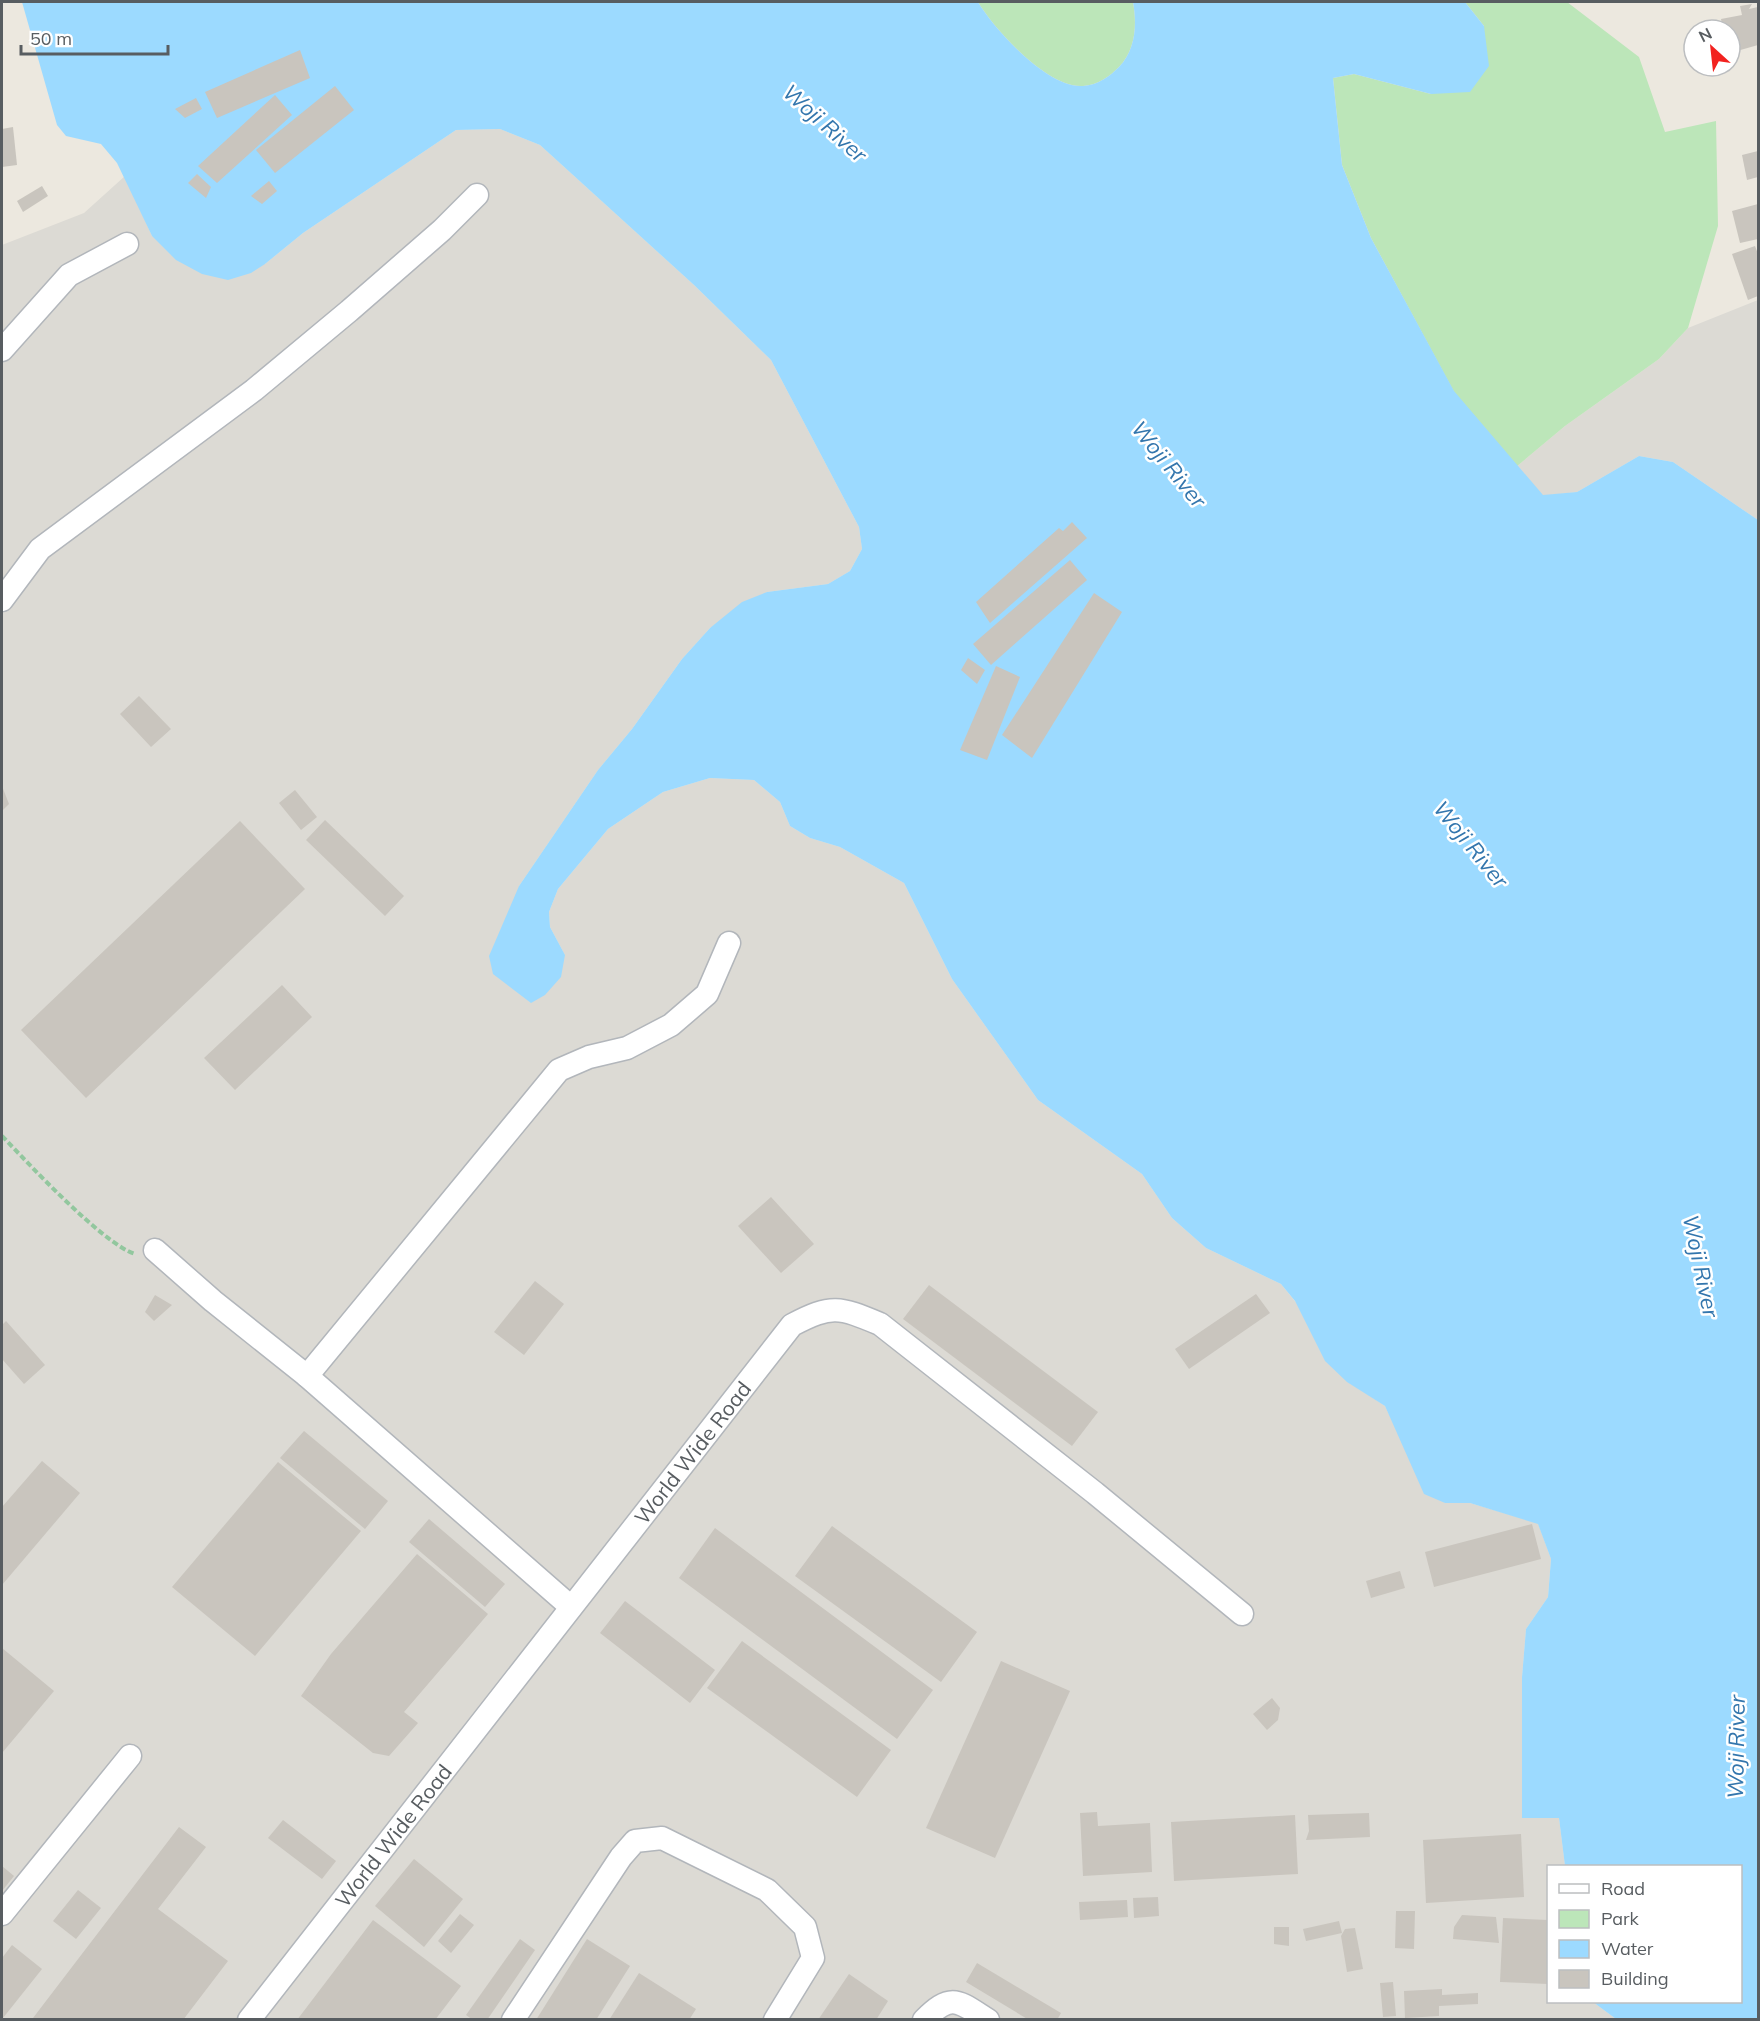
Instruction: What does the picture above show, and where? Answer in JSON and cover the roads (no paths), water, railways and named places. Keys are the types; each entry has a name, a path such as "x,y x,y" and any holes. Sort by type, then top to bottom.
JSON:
{"street":[{"path":"2,600 40,549 255,390 383,282 477,195"},
{"path":"2,350 69,275 127,244"},
{"path":"307,1376 559,1070 589,1057 627,1048 671,1025 707,994 729,943"},
{"path":"155,1250 213,1301 307,1376 571,1607"},
{"name":"World Wide Road","path":"249,2019 792,1324 819,1311 844,1309 880,1324 1095,1493 1242,1614"},
{"path":"2,1914 130,1756"},
{"path":"513,2019 621,1857 635,1841 662,1838 767,1890 805,1927 813,1958 775,2019"},
{"path":"924,2019 947,2001 957,2001 988,2019"}],"water":[{"name":"Woji River","path":"22,2 978,2 996,27 1039,68 1054,78 1083,86 1103,80 1125,60 1134,36 1133,2 1465,2 1484,26 1489,66 1470,92 1431,94 1354,74 1333,78 1342,165 1371,238 1454,391 1543,495 1577,492 1639,456 1673,462 1758,520 1758,2019 1616,2019 1594,2003 1742,2003 1742,1865 1565,1865 1559,1818 1522,1818 1522,1677 1526,1629 1548,1597 1551,1559 1538,1524 1470,1503 1445,1503 1424,1494 1385,1406 1347,1382 1325,1361 1295,1301 1281,1284 1206,1248 1172,1218 1142,1174 1038,1100 952,979 904,883 840,847 810,838 790,826 780,802 754,780 710,778 663,792 608,829 558,889 549,912 550,927 565,955 561,977 545,995 531,1003 493,974 489,956 519,886 598,770 632,729 682,659 710,628 742,602 767,592 828,584 850,571 862,549 859,527 771,360 694,285 540,145 500,129 456,130 303,233 265,264 251,273 228,280 202,274 176,260 152,236 117,163 101,144 66,136 57,125"}]}
